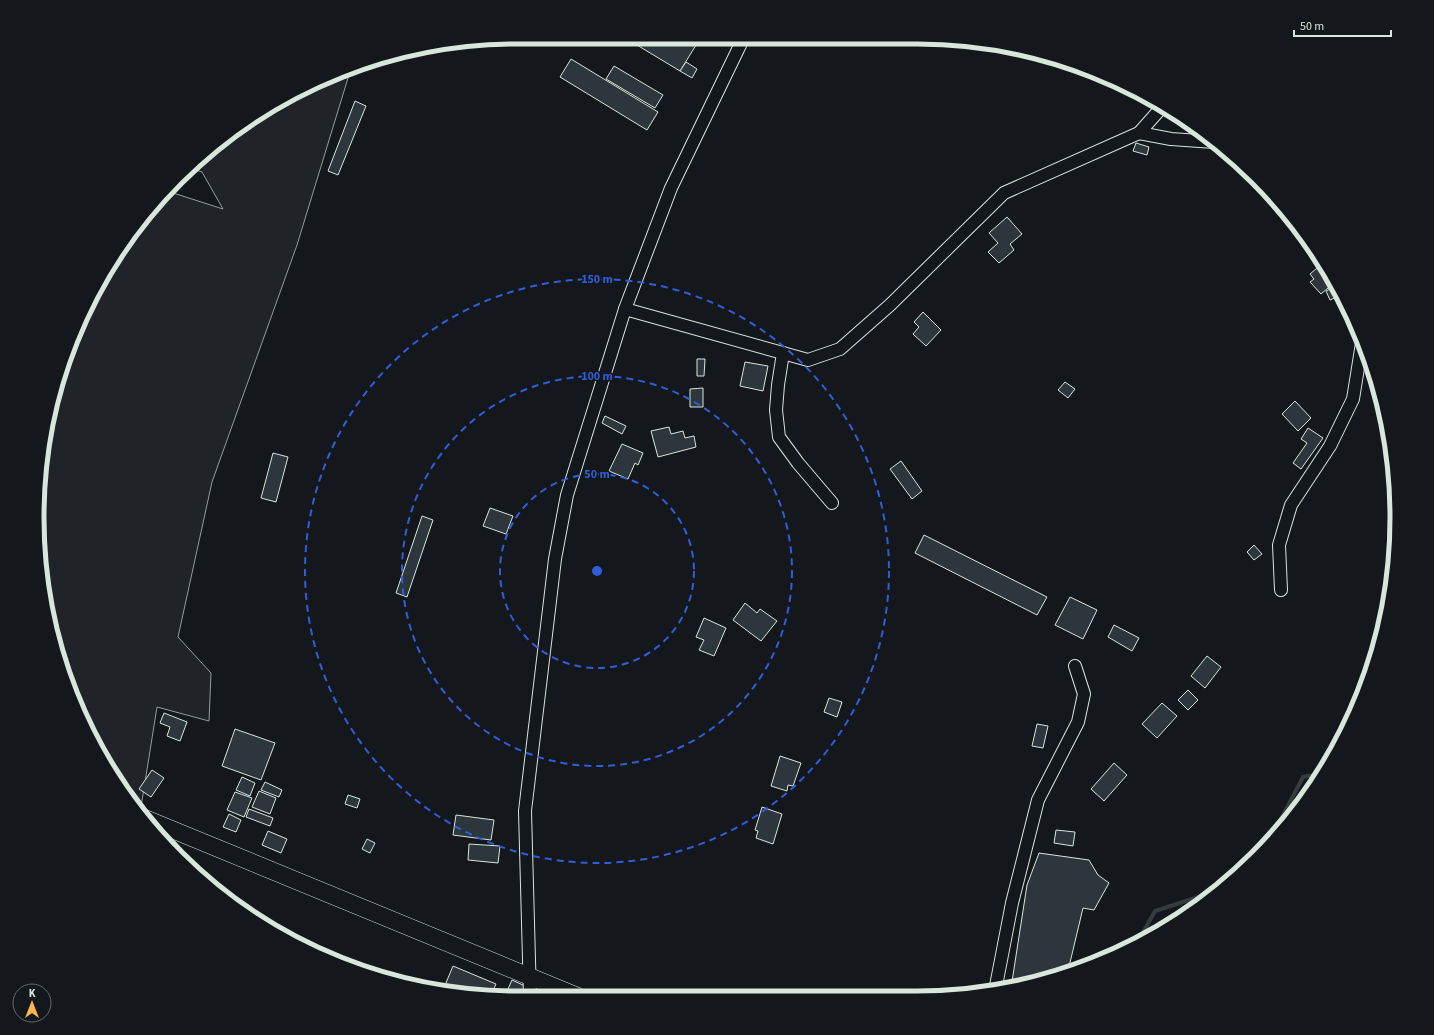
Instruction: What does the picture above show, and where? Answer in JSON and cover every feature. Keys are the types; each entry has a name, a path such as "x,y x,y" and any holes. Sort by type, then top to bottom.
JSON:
{"street":[{"path":"530,991 525,811 555,559 567,495 625,309 670,188 741,44"},
{"path":"625,309 808,360 840,349 890,305 1004,193 1139,133 1159,111"},
{"path":"1139,133 1171,139 1204,141"},
{"path":"783,353 776,410 779,437 798,463 832,503"},
{"path":"1281,590 1280,545 1291,505 1330,446 1353,399 1360,353"},
{"path":"996,984 1012,903 1038,800 1078,722 1084,694 1075,666"},
{"path":"156,823 565,991"}],"shaded area":[{"path":"348,75 297,245 212,482 178,637 211,673 209,721 157,707 141,805 107,754 80,699 69,670 53,610 48,579 44,518 45,487 53,425 60,395 80,336 93,308 107,281 124,254 144,227 173,193 223,209 202,172 196,170 229,142 254,124 281,107 308,93"}],"building":[{"path":"635,44 697,44 680,71"},
{"path":"571,59 658,112 647,130 560,77"},
{"path":"686,62 697,69 692,78 680,71"},
{"path":"614,66 663,95 655,108 606,79"},
{"path":"355,101 366,106 338,175 328,171"},
{"path":"1136,143 1149,147 1147,155 1133,151"},
{"path":"1007,217 1022,234 1010,244 1014,250 999,263 988,252 998,243 989,233"},
{"path":"1318,267 1330,286 1321,294 1310,282 1314,279 1310,274"},
{"path":"1331,289 1336,297 1330,300 1326,291"},
{"path":"923,312 941,330 926,346 913,334 919,327 914,322"},
{"path":"697,359 705,359 704,376 697,376"},
{"path":"745,362 768,366 763,391 740,386"},
{"path":"1065,382 1075,389 1068,398 1058,390"},
{"path":"703,388 703,407 690,407 690,389"},
{"path":"1295,401 1311,418 1298,431 1282,414"},
{"path":"605,416 626,426 622,434 602,423"},
{"path":"669,427 671,434 683,431 685,438 694,436 696,447 658,457 651,431"},
{"path":"1308,428 1323,438 1301,469 1293,463 1307,443 1301,439"},
{"path":"622,444 643,453 638,465 635,463 628,479 609,471"},
{"path":"273,453 288,457 276,502 261,498"},
{"path":"901,461 922,491 912,499 890,469"},
{"path":"490,508 513,516 506,534 483,526"},
{"path":"422,516 433,520 407,597 396,593"},
{"path":"924,535 1047,597 1037,615 915,553"},
{"path":"1254,545 1262,554 1254,560 1247,552"},
{"path":"1070,597 1097,610 1083,639 1055,625"},
{"path":"745,603 757,613 760,609 777,621 761,641 733,620"},
{"path":"704,618 726,628 714,656 699,650 704,640 696,637"},
{"path":"1114,625 1139,638 1132,651 1108,637"},
{"path":"1207,656 1221,667 1205,688 1191,676"},
{"path":"1188,690 1198,700 1188,710 1178,700"},
{"path":"829,698 842,702 837,717 824,712"},
{"path":"1162,703 1177,716 1157,738 1142,724"},
{"path":"164,713 187,722 180,741 167,736 170,727 160,723"},
{"path":"1037,724 1048,726 1043,748 1032,746"},
{"path":"235,729 275,743 261,780 222,766"},
{"path":"780,756 801,763 793,786 788,785 787,791 771,786"},
{"path":"1114,763 1127,775 1104,801 1091,789"},
{"path":"152,770 164,778 151,797 139,789"},
{"path":"242,777 255,783 250,796 236,790"},
{"path":"265,782 282,790 279,797 261,790"},
{"path":"259,791 276,798 270,814 252,807"},
{"path":"235,792 252,798 244,817 227,810"},
{"path":"348,795 360,799 357,808 345,804"},
{"path":"762,807 782,814 773,844 756,838 758,831 755,830"},
{"path":"249,809 273,818 270,826 246,817"},
{"path":"229,814 241,820 236,832 223,827"},
{"path":"456,815 494,820 491,840 453,835"},
{"path":"1056,830 1075,832 1073,846 1054,843"},
{"path":"268,831 287,839 281,853 262,845"},
{"path":"367,839 375,843 370,853 362,849"},
{"path":"469,844 500,846 498,863 468,860"},
{"path":"1039,853 1089,860 1098,875 1109,883 1094,910 1083,908 1069,966 1012,981 1027,885"},
{"path":"453,966 496,984 493,990 445,985"},
{"path":"512,980 525,986 522,991 512,991 508,989"}],"waterway":[{"path":"1281,820 1303,777 1314,775"},
{"path":"1142,934 1155,911 1200,896"}]}
